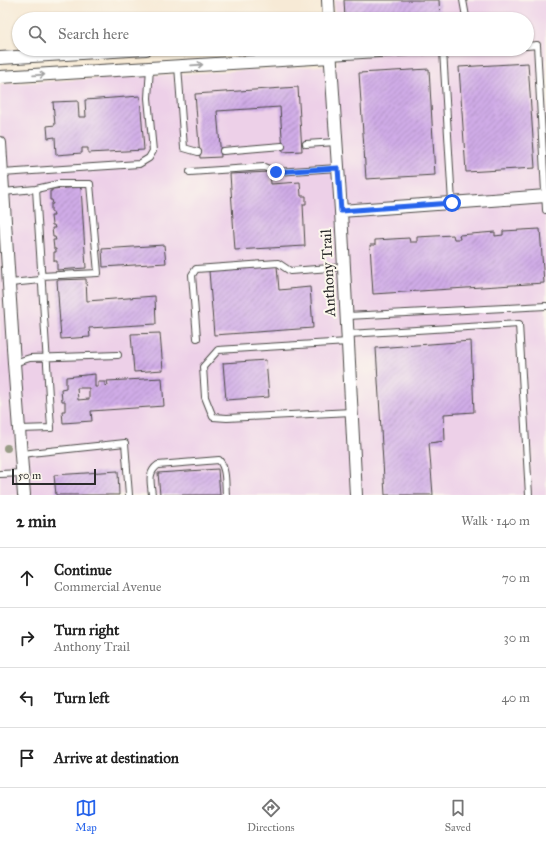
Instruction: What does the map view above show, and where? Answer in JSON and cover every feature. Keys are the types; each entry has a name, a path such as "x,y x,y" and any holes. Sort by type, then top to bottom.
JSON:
{"street":[{"path":"328,0 329,12"},
{"path":"0,58 32,56"},
{"path":"0,77 150,68 295,56"},
{"name":"Anthony Trail","path":"330,56 341,211 356,495"},
{"path":"0,143 24,495"},
{"path":"341,211 546,196"}],"lane":[{"path":"463,0 465,12"},
{"path":"534,45 537,45 546,210"},
{"path":"443,56 452,203"},
{"path":"178,66 184,148 198,152"},
{"path":"2,173 140,164 145,161 153,151 148,98 150,68"},
{"path":"306,144 336,142"},
{"path":"223,151 282,146"},
{"path":"190,172 264,167 276,172 338,168"},
{"path":"3,192 36,190 58,184 90,184 98,273 41,278 10,283"},
{"path":"20,429 50,428 36,190"},
{"path":"197,338 192,274 196,269 278,263 290,271 344,267"},
{"path":"347,316 546,306"},
{"path":"352,412 227,418 213,417 205,398 203,368 218,350 519,324 529,495"},
{"path":"14,363 30,358 118,355"},
{"path":"21,454 125,444 129,495"},
{"path":"152,495 152,469 158,465 219,460 224,469 226,495"},
{"path":"0,474 23,472"}],"shaded area":[{"path":"334,0 546,0 546,495 0,495 0,84 337,65 337,56 534,56 534,12 335,12"}],"building":[{"path":"344,0 439,0 440,12 345,12"},
{"path":"528,63 535,168 466,172 459,67"},
{"path":"429,69 435,175 366,179 359,73"},
{"path":"298,87 302,151 283,152 280,107 217,111 221,157 200,158 195,94"},
{"path":"140,96 144,150 88,153 88,148 82,148 82,153 56,155 55,137 48,138 47,126 55,125 53,102 78,101 79,117 86,117 85,100"},
{"path":"270,172 271,184 300,182 301,196 306,196 306,204 303,204 305,246 235,250 230,174"},
{"path":"81,187 86,268 57,270 57,261 54,261 54,252 56,252 56,249 54,249 53,240 56,240 55,237 53,237 52,228 55,228 54,225 52,225 51,216 54,216 53,212 51,212 51,204 53,204 52,200 50,200 50,191 52,191 52,189"},
{"path":"540,229 544,283 373,294 370,245 375,245 375,240 409,238 410,242 417,242 417,237 453,235 454,239 460,239 459,235 495,232 495,236 503,235 503,231"},
{"path":"164,245 166,263 103,267 102,249"},
{"path":"277,266 279,290 310,287 313,328 214,335 209,271"},
{"path":"86,279 87,301 155,296 156,324 89,328 90,337 61,339 57,280"},
{"path":"160,333 163,370 134,372 131,334"},
{"path":"471,341 474,412 444,414 445,441 429,443 433,495 385,495 376,348"},
{"path":"266,360 269,397 226,400 223,363"},
{"path":"95,374 95,387 98,387 98,382 105,382 105,386 108,385 107,381 162,378 164,406 91,411 92,421 63,423 62,411 65,411 65,401 62,401 61,389 66,388 66,377","holes":["77,388 89,388 89,399 78,400"]},
{"path":"218,469 220,495 160,495 158,473"},
{"path":"118,471 119,495 56,495 54,475"}],"route":[{"path":"276,172 338,168 341,211 452,203"}]}
